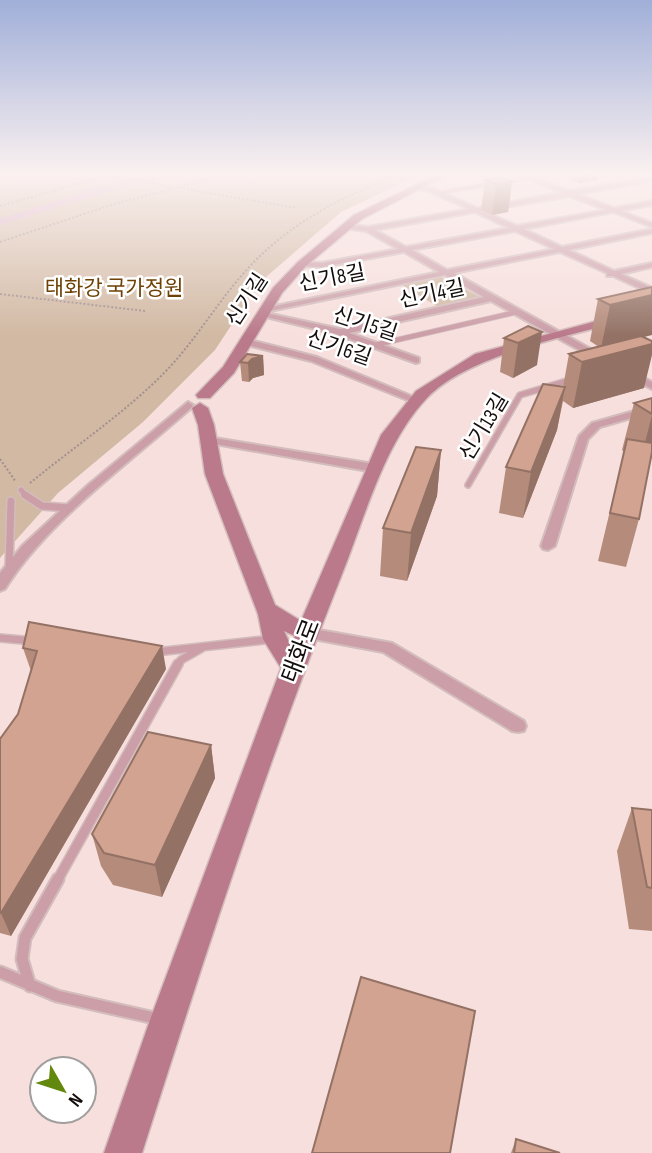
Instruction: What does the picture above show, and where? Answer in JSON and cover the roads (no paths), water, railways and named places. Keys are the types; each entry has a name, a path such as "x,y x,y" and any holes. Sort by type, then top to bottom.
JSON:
{"street":[{"name":"신기길","path":"197,403 229,370 277,291 302,264 345,228"},
{"name":"신기4길","path":"360,228 368,229 652,386"},
{"path":"368,229 375,228"},
{"path":"302,264 322,265 520,228"},
{"path":"514,229 652,291"},
{"name":"신기8길","path":"264,312 652,231"},
{"path":"610,274 652,265"},
{"name":"신기4길","path":"339,332 492,298"},
{"name":"태화로","path":"123,1153 167,1020 293,668 389,435 416,400 433,385 480,357 652,310"},
{"name":"신기5길","path":"264,312 339,332 416,360"},
{"name":"신기6길","path":"246,342 314,359 416,400"},
{"path":"0,586 9,570 118,463 197,403 214,474 232,525 256,587 269,612 274,639 293,668"},
{"path":"548,546 583,438 596,425 652,409"},
{"path":"208,440 374,468"},
{"path":"269,612 308,633 387,647 518,726"}],"lane":[{"name":"신기4길","path":"375,345 517,312"},
{"name":"신기13길","path":"468,485 520,395 579,377"},
{"path":"21,491 32,503 47,510 70,508"},
{"path":"9,570 11,501"},
{"path":"0,638 40,641"},
{"path":"145,653 274,639"},
{"path":"30,986 22,959 25,938 172,673 181,660 202,648"},
{"path":"0,972 30,986 75,1000 167,1020"}],"park label":[{"name":"태화강 국가정원","path":"114,288"}]}
